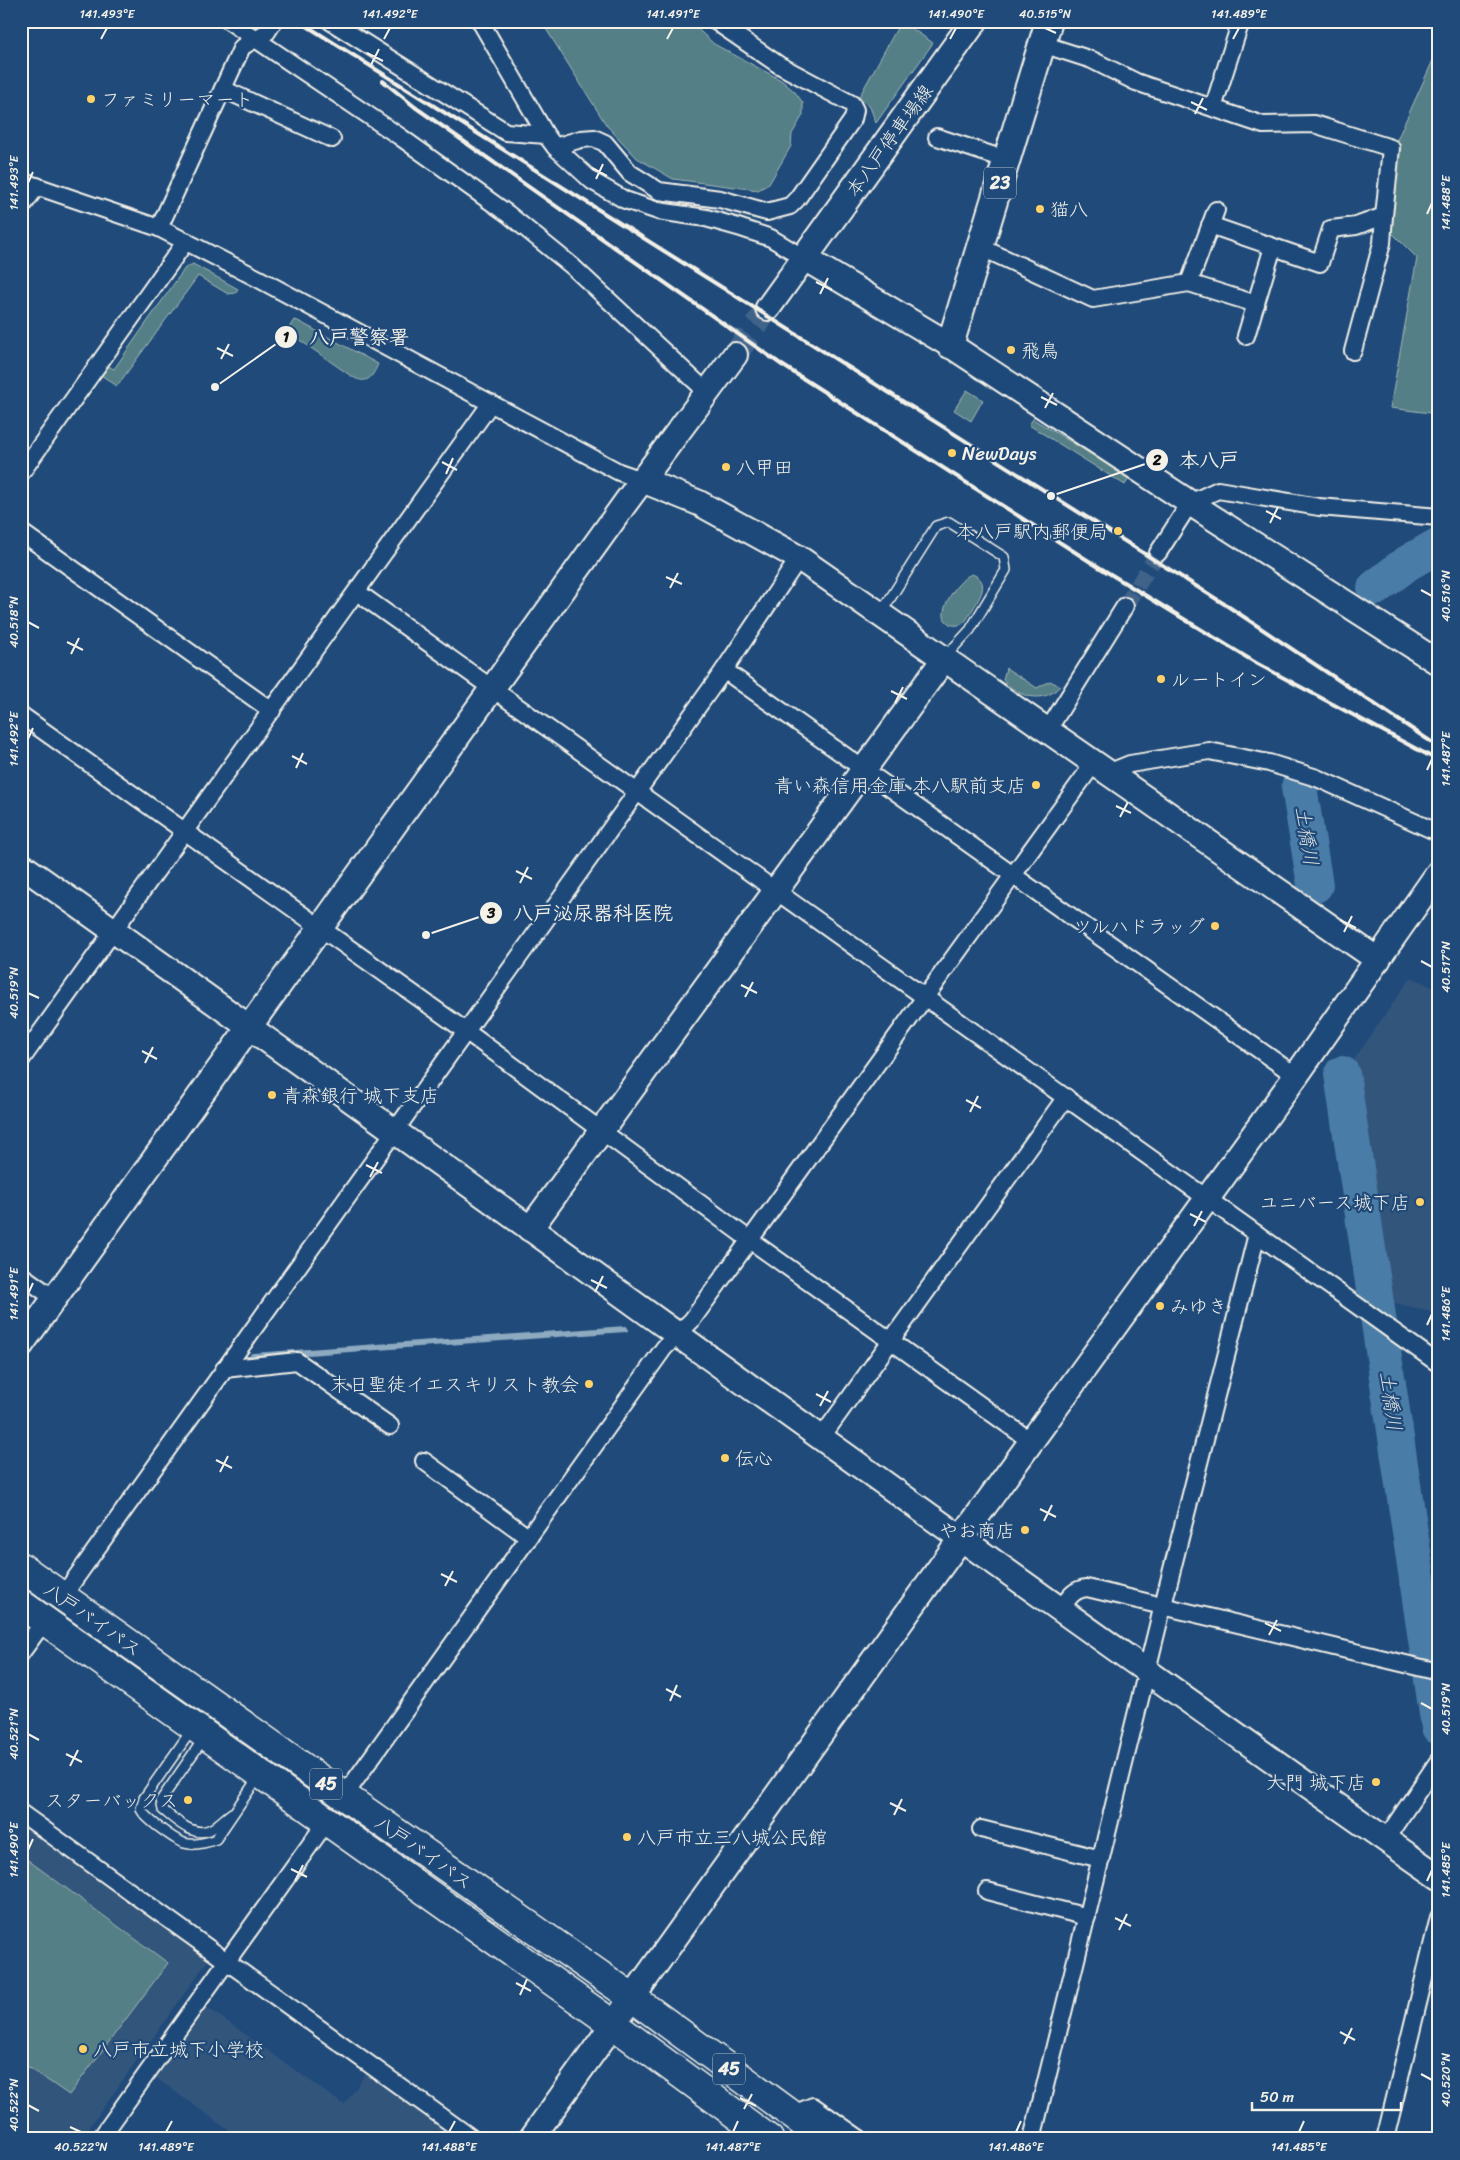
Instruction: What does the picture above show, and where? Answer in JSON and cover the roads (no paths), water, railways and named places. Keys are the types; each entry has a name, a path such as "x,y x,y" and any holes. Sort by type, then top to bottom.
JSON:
{"highway":[{"name":"八戸バイパス","path":"21,1568 633,1998 825,2139"},
{"name":"八戸バイパス","path":"21,1604 614,2025 770,2139"}],"main road":[{"name":"本八戸停車場線","path":"804,258 974,21"},
{"name":"23","path":"950,345 1046,32"}],"street":[{"path":"229,21 258,38 306,74 399,136 508,214 572,266 707,392"},
{"path":"159,228 242,47 268,32 274,21"},
{"path":"330,21 506,132 551,141 594,138 605,144 630,173 659,191 720,199 768,212 790,206 854,119 855,110 852,104 779,65 715,21"},
{"path":"480,21 551,141 592,181 624,200 658,211 706,218 771,238 950,345 1190,503 1439,663"},
{"path":"1213,108 1241,21"},
{"path":"1046,32 1092,60 1136,82 1263,125 1314,124 1391,148 1382,243 1353,351"},
{"path":"223,89 332,139"},
{"path":"936,137 1007,160"},
{"path":"21,181 159,228 186,241 620,472 699,503 799,558 881,613 944,659 1378,960"},
{"path":"21,208 37,186"},
{"path":"1189,283 1213,218 1273,248 1320,263 1331,229 1356,226 1384,216"},
{"path":"21,473 186,241"},
{"path":"980,247 1094,299 1189,283 1256,304"},
{"path":"1246,336 1273,248"},
{"path":"768,308 804,258"},
{"path":"21,1345 642,480 735,355"},
{"path":"21,1060 491,403"},
{"path":"1158,553 1190,503 1218,490 1319,507 1439,517"},
{"path":"21,532 272,711"},
{"path":"62,1597 724,670 799,558"},
{"path":"357,592 1439,1364"},
{"path":"1048,730 1125,606"},
{"path":"530,1229 944,659"},
{"path":"724,670 1296,1076"},
{"path":"21,715 467,1032 750,1240 1032,1442"},
{"path":"344,1796 664,1348 692,1320 1014,876 1101,768 1208,751 1269,763 1317,778 1439,832"},
{"path":"21,864 1147,1671 1439,1877"},
{"path":"531,2139 1296,1076 1439,872"},
{"path":"821,1438 1066,1098"},
{"path":"1032,2139 1163,1605 1257,1234"},
{"path":"21,1275 55,1299"},
{"path":"224,1369 297,1362 390,1426"},
{"path":"424,1460 529,1538"},
{"path":"1061,1608 1072,1594 1079,1589 1087,1588 1433,1670"},
{"path":"21,1653 45,1620"},
{"path":"1385,1840 1438,1761"},
{"path":"21,1813 473,2139"},
{"path":"100,2139 327,1821"},
{"path":"981,1829 1101,1859"},
{"path":"987,1891 1087,1917"},
{"path":"1385,2139 1439,1917"},
{"path":"791,2115 813,2106 860,2139"}],"lane":[{"path":"881,613 936,526 949,522 1004,557 1006,570 970,630 944,659"},
{"path":"200,1731 162,1800 163,1810 198,1832 212,1829 238,1808"},
{"path":"200,1731 144,1798 141,1809 142,1814 183,1842 195,1844 216,1840 261,1774"}],"waterway":[{"name":"土橋川","path":"1375,588 1406,564 1439,545"},
{"name":"土橋川","path":"1299,787 1315,885"},
{"name":"土橋川","path":"1342,1074 1439,1727"},
{"path":"253,1356 625,1329"}],"tunnel":[{"path":"735,355 768,308"},
{"path":"1125,606 1158,553"}],"railway":[{"path":"299,21 1226,605 1439,747"},
{"path":"383,81 415,107 782,365 1089,561 1256,663 1439,761"}],"place":[{"name":"ファミリーマート","path":"91,99"},
{"name":"猫八","path":"1040,209"},
{"name":"飛鳥","path":"1011,350"},
{"name":"八戸警察署","path":"215,387"},
{"name":"NewDays","path":"952,453"},
{"name":"八甲田","path":"726,467"},
{"name":"本八戸","path":"1051,496"},
{"name":"本八戸駅内郵便局","path":"1118,531"},
{"name":"ルートイン","path":"1161,679"},
{"name":"青い森信用金庫 本八駅前支店","path":"1036,785"},
{"name":"ツルハドラッグ","path":"1215,926"},
{"name":"八戸泌尿器科医院","path":"426,935"},
{"name":"青森銀行 城下支店","path":"272,1095"},
{"name":"ユニバース城下店","path":"1420,1202"},
{"name":"みゆき","path":"1160,1306"},
{"name":"末日聖徒イエスキリスト教会","path":"589,1384"},
{"name":"伝心","path":"725,1458"},
{"name":"やお商店","path":"1025,1530"},
{"name":"大門 城下店","path":"1376,1782"},
{"name":"スターバックス","path":"188,1800"},
{"name":"八戸市立三八城公民館","path":"627,1837"},
{"name":"八戸市立城下小学校","path":"83,2049"}]}
